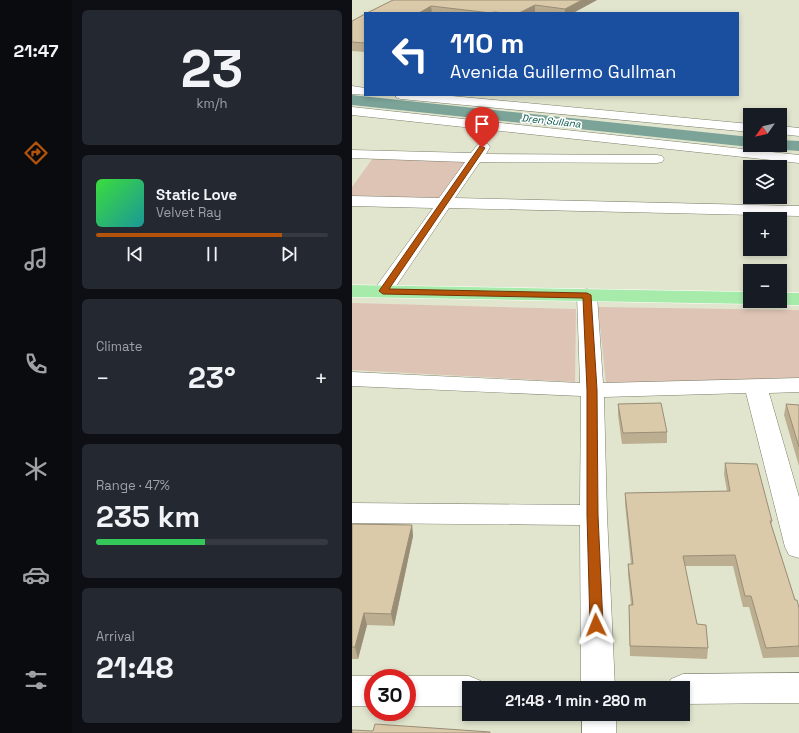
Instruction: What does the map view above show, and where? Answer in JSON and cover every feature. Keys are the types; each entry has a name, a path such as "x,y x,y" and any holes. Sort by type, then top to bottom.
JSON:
{"main road":[{"path":"352,291 743,298"},
{"path":"787,299 799,299"}],"street":[{"path":"352,90 364,92"},
{"path":"412,96 743,127"},
{"path":"352,111 799,159"},
{"path":"383,291 477,158 494,127"},
{"path":"787,131 799,132"},
{"path":"352,154 477,158 657,159"},
{"path":"352,201 799,211"},
{"path":"587,295 592,390 593,515 598,681"},
{"path":"352,379 592,390 799,385"},
{"path":"756,386 799,547"},
{"path":"352,513 593,515"},
{"path":"690,689 799,688"},
{"path":"416,691 462,690"},
{"path":"352,691 364,691"},
{"path":"599,721 599,733"}],"shaded area":[{"path":"373,158 469,160 441,200 352,198 352,187"},
{"path":"352,303 576,309 575,382 352,370"},
{"path":"598,307 799,310 799,378 606,383"}],"building":[{"path":"393,0 582,0 565,9 535,5 521,12 482,12 431,6 421,12 369,12"},
{"path":"364,15 364,43 352,42 352,21"},
{"path":"661,403 667,432 623,433 618,404"},
{"path":"786,404 799,405 799,447"},
{"path":"725,463 757,464 772,521 770,521 795,600 797,600 799,608 799,646 766,648 751,596 745,596 735,555 683,556 697,624 706,625 708,648 630,646 629,605 633,605 628,564 633,564 625,493 730,491"},
{"path":"352,524 412,525 391,614 364,613 355,647 352,647"},
{"path":"375,724 490,733 352,733 352,730 373,731"}],"waterway":[{"name":"Dren Sullana","path":"352,100 743,141"},
{"name":"Dren Sullana","path":"787,145 799,146"}],"route":[{"path":"482,148 477,158 383,291 587,295 592,390 596,625"}]}
